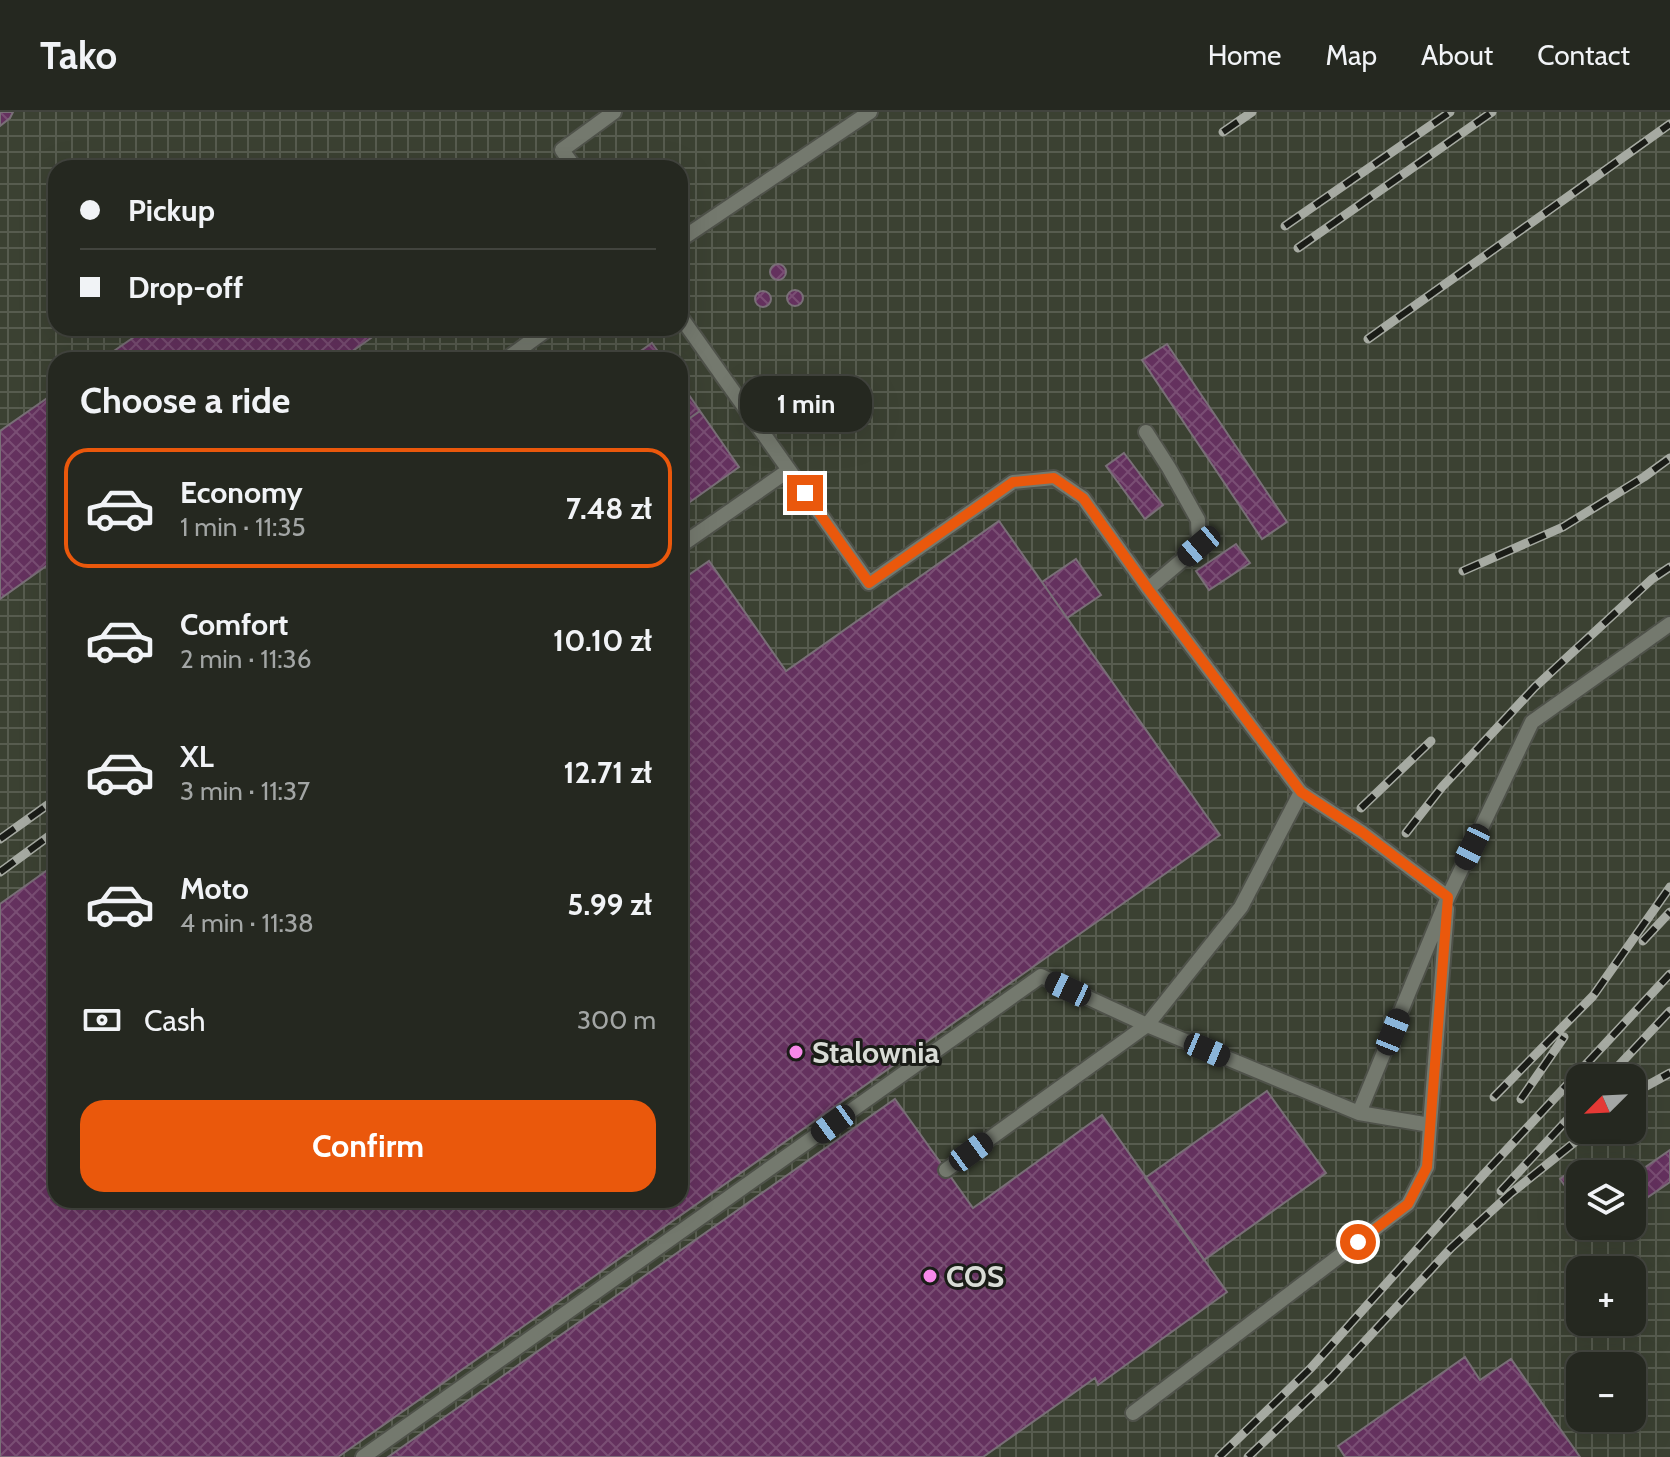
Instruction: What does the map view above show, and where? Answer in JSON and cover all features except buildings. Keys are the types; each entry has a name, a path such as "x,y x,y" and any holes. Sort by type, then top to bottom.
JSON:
{"lane":[{"path":"569,160 562,150 614,112"},
{"path":"688,235 870,112"},
{"path":"688,327 869,583 1013,482 1054,478 1083,498 1301,792 1362,832 1448,897"},
{"path":"516,352 538,336"},
{"path":"1146,432 1198,520 1199,546 1148,589"},
{"path":"688,540 789,470"},
{"path":"1359,1113 1448,897 1532,722 1670,624"},
{"path":"946,1170 1147,1025 1241,907 1301,792"},
{"path":"1133,1413 1408,1204 1427,1167 1448,897"},
{"path":"363,1457 1041,976 1147,1025 1359,1113 1430,1125"}],"shaded area":[{"path":"0,112 1670,112 1670,1457 0,1457"}],"railway":[{"path":"1223,132 1252,112"},
{"path":"1285,226 1450,112"},
{"path":"1298,248 1492,112"},
{"path":"1368,339 1670,124"},
{"path":"1463,571 1563,527 1670,458"},
{"path":"1406,833 1442,787 1535,687 1652,579 1670,567"},
{"path":"1361,808 1431,741"},
{"path":"0,839 48,805"},
{"path":"0,872 48,837"},
{"path":"1494,1097 1593,996 1670,887"},
{"path":"1643,941 1670,912"},
{"path":"1219,1457 1311,1368 1485,1173 1670,974"},
{"path":"1620,1064 1670,1011"},
{"path":"1521,1099 1564,1037"},
{"path":"1646,1086 1670,1073"},
{"path":"1501,1191 1566,1121"},
{"path":"1248,1457 1332,1377 1451,1248 1510,1194 1572,1144"}],"place":[{"name":"Stalownia","path":"796,1052"},
{"name":"COS","path":"930,1276"}],"route":[{"path":"805,493 869,583 1013,482 1054,478 1083,498 1301,792 1362,832 1448,897 1427,1167 1408,1204 1358,1242"}]}
